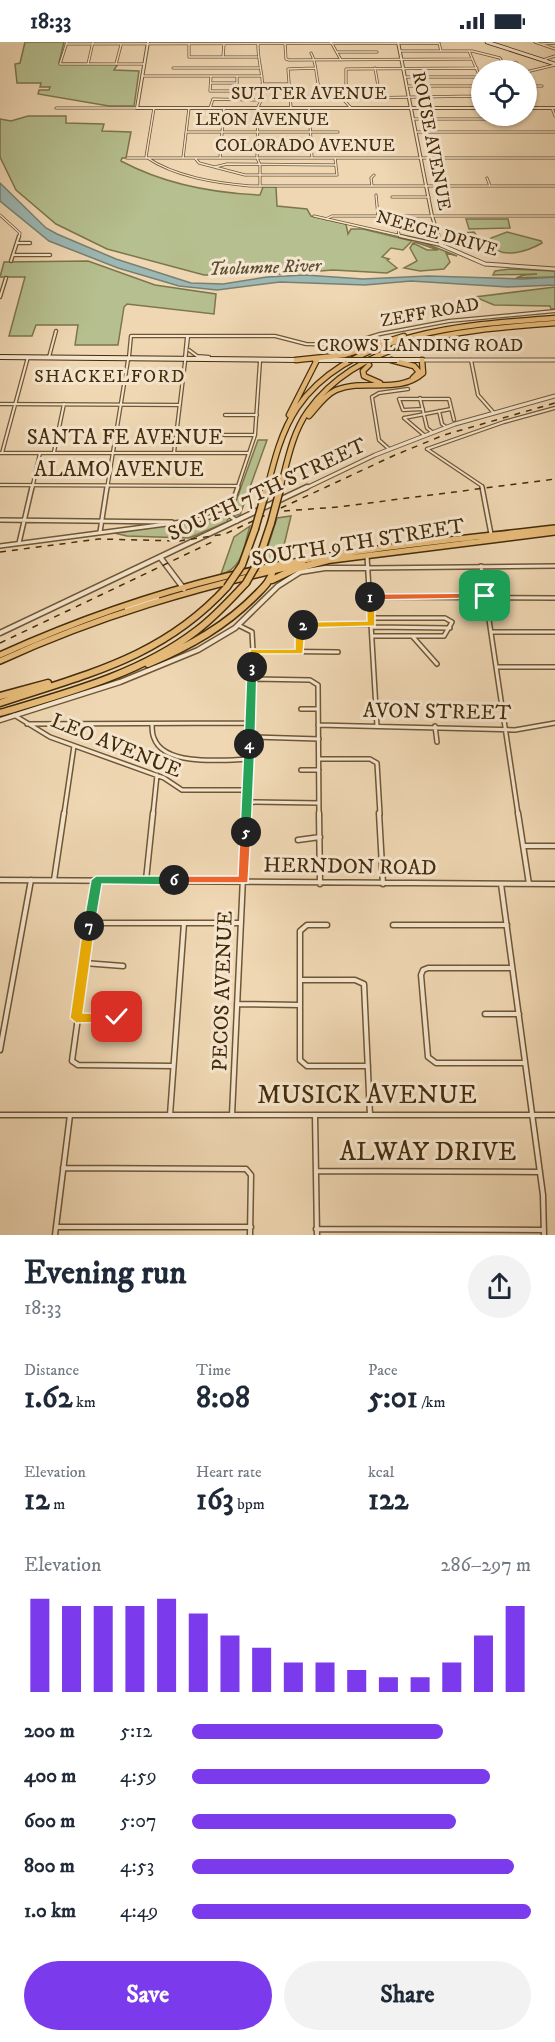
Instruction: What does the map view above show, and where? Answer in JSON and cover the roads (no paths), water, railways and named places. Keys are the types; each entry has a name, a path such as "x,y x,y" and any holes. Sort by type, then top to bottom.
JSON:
{"highway":[{"path":"290,360 344,355 387,340 449,328 555,318"},
{"path":"91,684 135,667 179,643 213,620 246,583 258,562 295,437 315,402 332,385 360,366 433,339 465,332 555,323"},
{"path":"282,436 303,399 321,382 346,364 395,343 449,328"},
{"path":"419,370 412,364 387,357 364,369 362,373 373,381 390,383 417,375 419,370 420,360"},
{"path":"290,360 305,362 311,368"},
{"path":"0,703 130,659 177,633 207,609 242,566 288,416 317,360"},
{"path":"303,420 339,388 390,385 417,379 423,373 420,360"},
{"path":"0,713 128,673 205,638 239,614 269,582 295,569 328,560"},
{"path":"269,582 273,570"},
{"path":"0,696 95,672"}],"main road":[{"path":"487,42 555,64"},
{"name":"CROWS LANDING ROAD","path":"0,358 185,358 260,361 387,357"},
{"name":"CROWS LANDING ROAD","path":"0,358 99,360 128,358"},
{"name":"CROWS LANDING ROAD","path":"185,358 290,360"},
{"name":"CROWS LANDING ROAD","path":"397,360 420,360"},
{"name":"SOUTH 9TH STREET","path":"0,655 76,625 185,587 265,567 554,531"},
{"name":"SOUTH 9TH STREET","path":"0,661 76,625 202,587 273,570 367,553"},
{"path":"265,567 273,570"},
{"path":"185,587 202,587"}],"street":[{"path":"375,42 378,45"},
{"path":"144,64 60,64 67,43 378,45 424,42 439,43 441,51"},
{"path":"535,42 555,49"},
{"path":"88,64 93,43"},
{"path":"116,64 121,43"},
{"path":"56,108 136,108 148,43"},
{"path":"331,43 341,60"},
{"name":"ROUSE AVENUE","path":"398,43 432,216 441,245"},
{"path":"540,44 555,43"},
{"path":"189,44 188,57 257,57"},
{"path":"223,57 224,44"},
{"path":"258,44 257,57 262,75 262,100 258,108 257,158 260,165 260,186"},
{"path":"285,44 287,59 471,59 469,51"},
{"path":"400,51 469,51 493,54 500,60"},
{"path":"337,52 377,52"},
{"path":"311,53 315,60 317,87 323,98"},
{"path":"543,60 555,56"},
{"path":"537,69 555,64"},
{"path":"172,68 259,68"},
{"path":"184,76 185,68"},
{"path":"291,108 289,69 315,68"},
{"path":"375,68 380,98"},
{"path":"471,68 347,69 346,84 357,97 471,96"},
{"path":"142,76 262,75"},
{"path":"211,76 210,91 237,91 237,76"},
{"path":"405,77 471,77"},
{"path":"211,83 237,83"},
{"path":"262,84 289,84"},
{"path":"408,86 471,86"},
{"path":"537,86 542,86"},
{"path":"290,97 342,98 351,108"},
{"path":"210,108 213,99 262,100"},
{"name":"SUTTER AVENUE","path":"136,108 471,108"},
{"path":"154,108 147,158 165,167 221,182 260,186 555,186"},
{"path":"183,158 189,108"},
{"path":"220,158 224,108"},
{"path":"309,108 312,158"},
{"path":"537,108 554,108 555,116"},
{"path":"414,119 471,119"},
{"name":"LEON AVENUE","path":"186,132 338,132"},
{"path":"417,132 555,132"},
{"name":"COLORADO AVENUE","path":"127,158 555,158"},
{"path":"195,158 197,163 241,174 337,175 335,158"},
{"path":"215,168 227,164 336,165"},
{"path":"372,186 371,178 374,175"},
{"path":"487,178 490,186"},
{"path":"376,195 378,216"},
{"path":"392,197 429,197"},
{"path":"1,216 19,230 11,261"},
{"name":"NEECE DRIVE","path":"314,216 441,245 485,264 555,269"},
{"path":"326,219 332,216 555,216"},
{"path":"396,216 399,235"},
{"path":"17,243 30,243"},
{"path":"13,255 50,255"},
{"path":"0,297 6,278"},
{"name":"ZEFF ROAD","path":"128,358 131,336 275,336 306,344 344,345 380,334 449,321 555,311"},
{"path":"49,357 56,331"},
{"path":"185,358 188,336"},
{"path":"174,453 188,336"},
{"path":"188,349 197,356 209,357"},
{"path":"1,453 28,358"},
{"path":"99,532 128,358"},
{"name":"CROWS LANDING ROAD","path":"420,360 555,360"},
{"path":"471,360 477,395 482,404 493,412"},
{"path":"0,546 182,522 226,513 231,507 255,435 260,361"},
{"path":"389,449 379,440 372,398 379,393 408,389"},
{"name":"SOUTH 7TH STREET","path":"0,633 389,449 446,427 555,396"},
{"path":"423,409 403,410 400,407 400,398 449,399 454,420"},
{"path":"420,398 427,428 432,432"},
{"path":"0,404 180,405"},
{"path":"54,453 64,404"},
{"path":"491,538 482,486 427,449 504,422 555,408"},
{"path":"424,435 404,418 451,409"},
{"path":"439,411 442,424 446,427"},
{"path":"225,415 257,415"},
{"path":"224,435 255,435"},
{"name":"SANTA FE AVENUE","path":"1,453 249,453"},
{"path":"19,543 40,453"},
{"name":"ALAMO AVENUE","path":"0,485 238,486"},
{"path":"226,513 237,521"},
{"path":"0,520 182,522"},
{"path":"367,553 377,726"},
{"path":"128,609 183,590 185,587 160,557"},
{"path":"481,566 529,884"},
{"path":"0,720 124,682 164,667 213,642 238,625 293,575 319,568 555,566"},
{"path":"370,597 555,598"},
{"path":"371,618 445,618 452,622 444,636 372,636"},
{"name":"PECOS AVENUE","path":"232,1115 253,651 252,632 238,625"},
{"path":"300,652 302,625 450,628"},
{"path":"490,632 555,632"},
{"path":"412,636 437,664"},
{"path":"253,651 338,652"},
{"path":"496,667 555,667"},
{"path":"252,679 316,682 318,685 320,884"},
{"path":"301,709 318,709"},
{"name":"LEO AVENUE","path":"14,715 50,737 156,775 182,790 247,790"},
{"path":"26,724 250,723"},
{"name":"AVON STREET","path":"318,725 523,729 555,723"},
{"path":"152,724 155,741 165,751 176,756 196,760 249,759"},
{"path":"435,726 437,742"},
{"path":"250,737 319,739"},
{"path":"54,880 74,746"},
{"path":"319,759 374,760 377,763 383,884"},
{"path":"301,770 319,770"},
{"path":"146,880 156,775"},
{"path":"247,802 320,803"},
{"path":"298,840 320,837"},
{"path":"523,846 555,846"},
{"name":"HERNDON ROAD","path":"0,880 555,884"},
{"path":"0,1050 31,880"},
{"path":"96,880 71,1059 78,1065 174,1066"},
{"path":"315,1115 317,1232 544,1232 540,1172 501,884"},
{"path":"90,923 241,923"},
{"path":"170,1115 184,923"},
{"path":"327,925 303,927 300,931 300,1060 303,1064 368,1066"},
{"path":"393,925 507,925"},
{"path":"84,963 123,966"},
{"path":"513,968 428,968 423,970 421,975 428,1057 436,1063 525,1063"},
{"path":"300,980 362,982 370,1115"},
{"path":"237,1004 300,1005"},
{"path":"485,1014 519,1014"},
{"path":"76,1018 117,1017"},
{"path":"55,1235 70,1114"},
{"name":"MUSICK AVENUE","path":"0,1115 555,1115"},
{"path":"63,1168 243,1168 249,1170 251,1175 250,1235"},
{"name":"ALWAY DRIVE","path":"316,1172 540,1172"},
{"path":"56,1227 250,1227"}],"water":[{"path":"0,183 46,228 57,234 116,259 191,283 223,284 267,277 305,275 363,279 428,276 523,279 555,277 555,285 508,287 411,281 365,285 280,282 217,290 179,286 118,268 49,241 0,201"}],"railway":[{"path":"0,552 99,539 179,541 225,534 395,455 444,435 555,403"},
{"path":"284,511 338,507 555,479"},
{"path":"0,643 212,542"}],"district":[{"name":"SHACKELFORD","path":"110,377"}],"water label":[{"name":"Tuolumne River","path":"265,268"}]}
